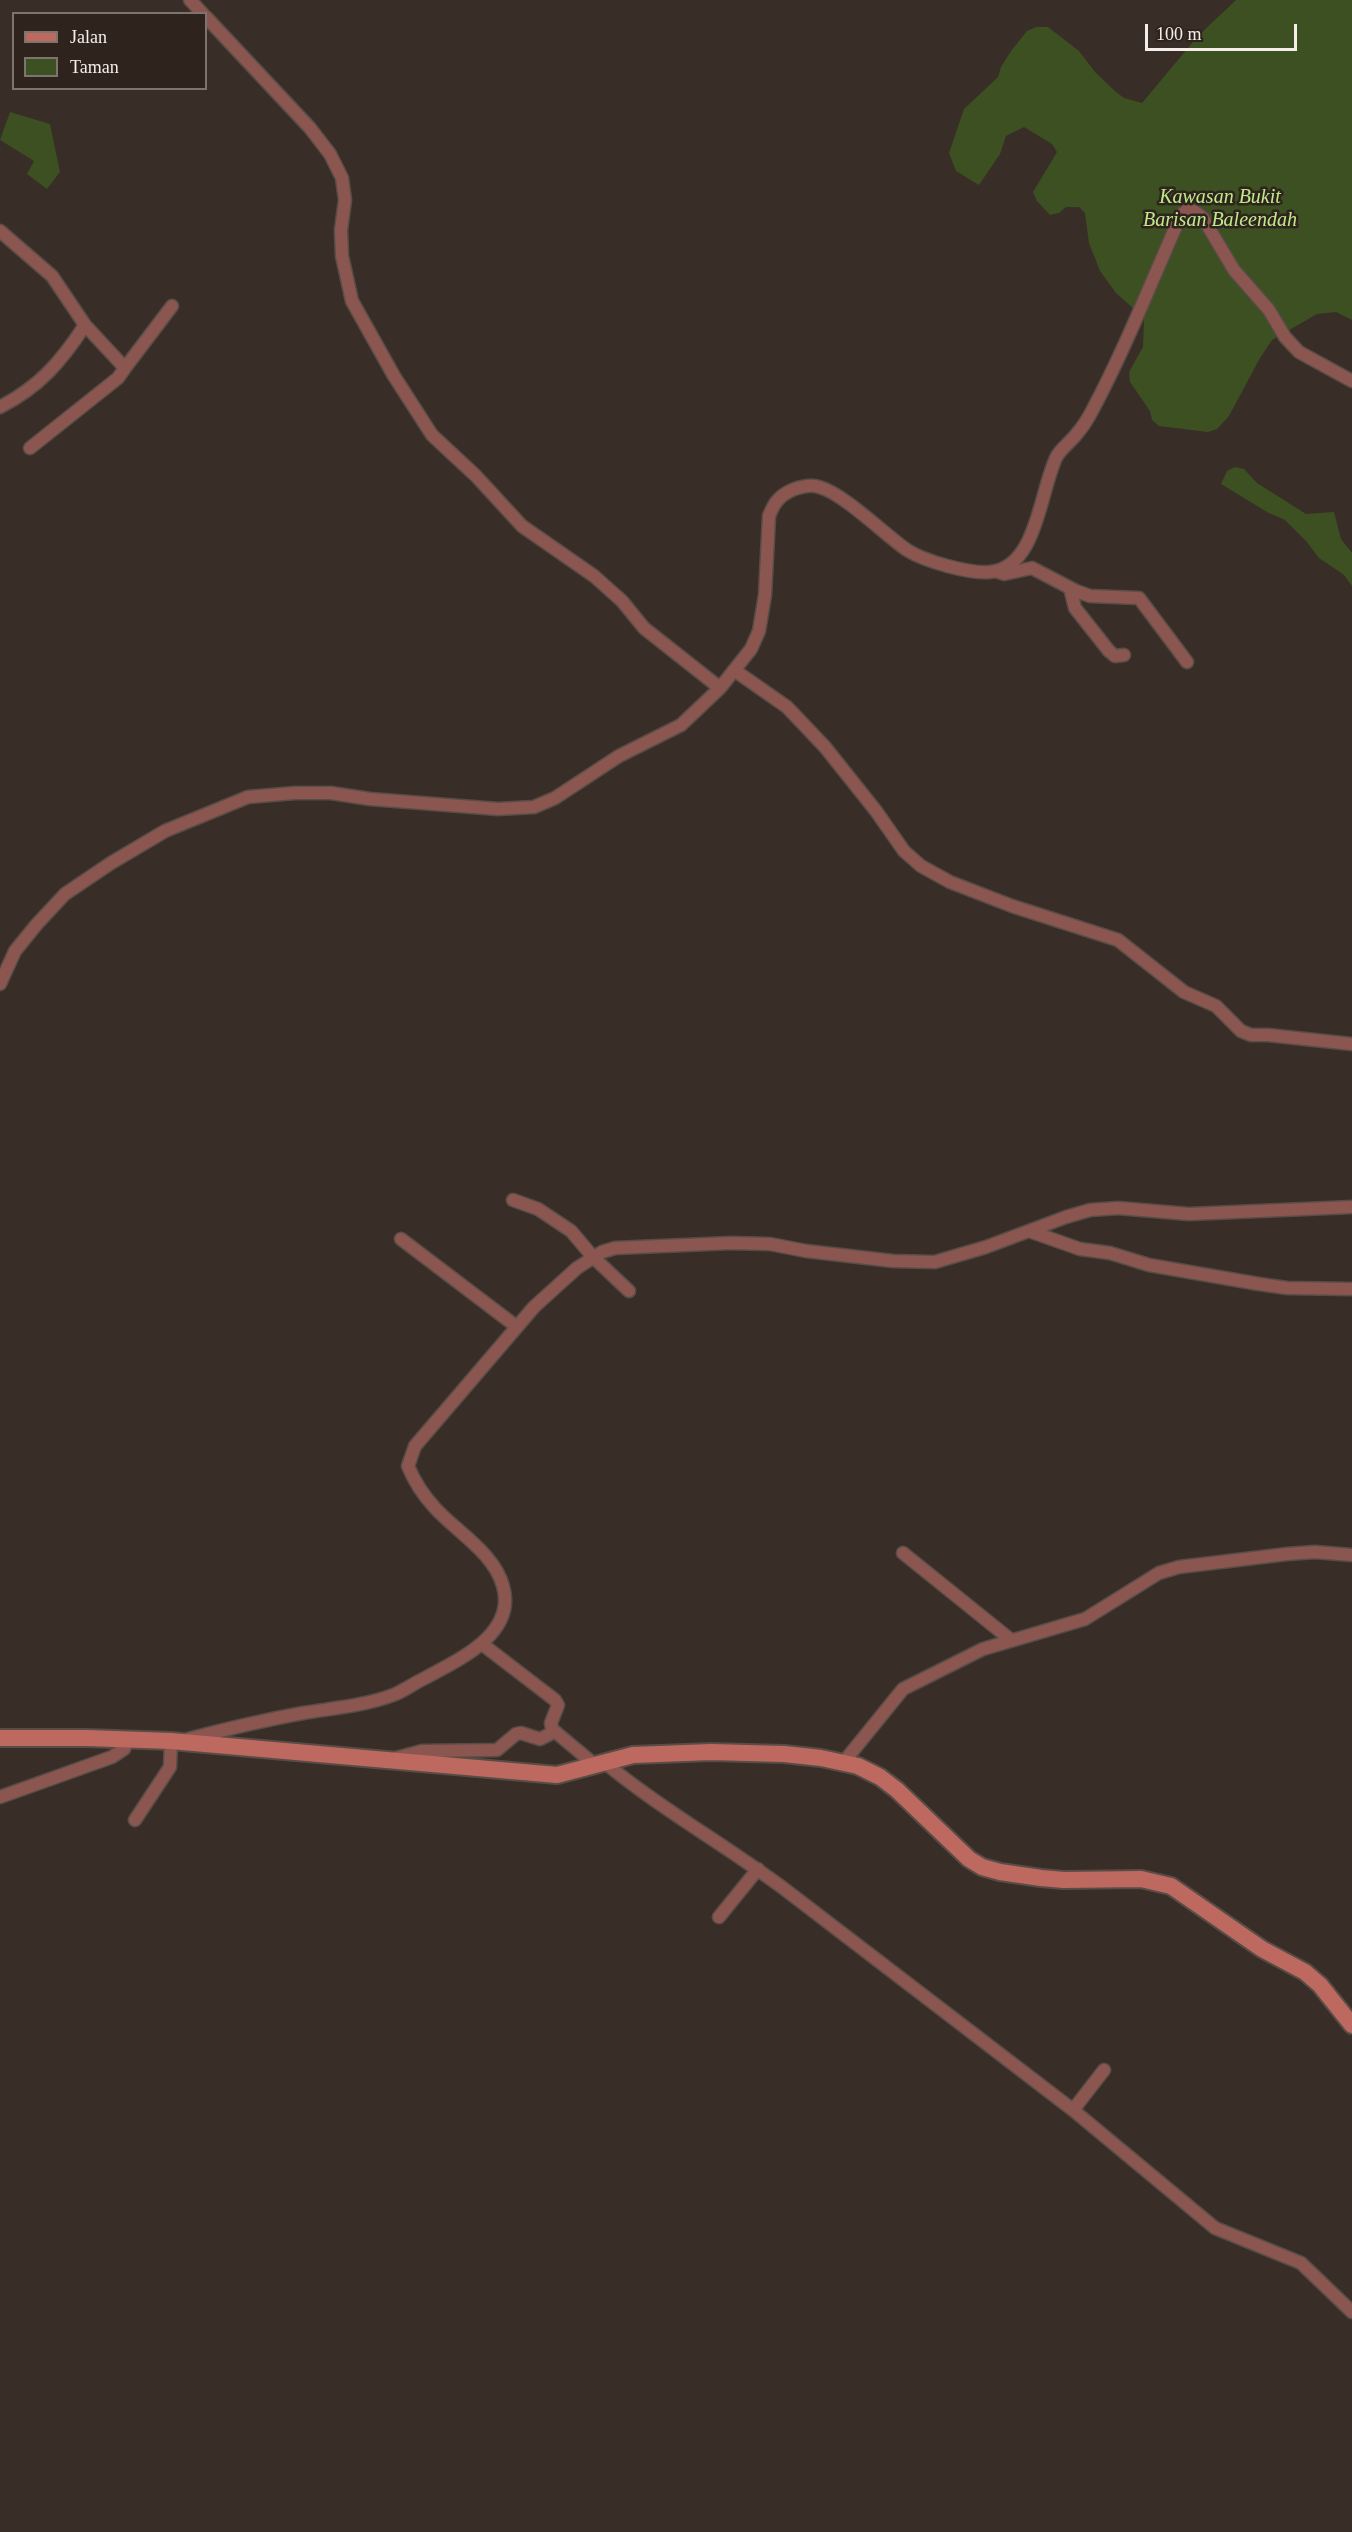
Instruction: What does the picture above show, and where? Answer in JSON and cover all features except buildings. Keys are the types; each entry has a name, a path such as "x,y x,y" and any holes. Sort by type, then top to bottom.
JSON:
{"street":[{"path":"190,0 201,12"},
{"path":"207,18 310,128 330,154 342,178 345,200 341,230 342,256 352,301 394,376 432,435 476,476 522,526 594,576 622,601 644,628 720,687"},
{"path":"0,984 15,951 65,894 111,863 176,827 248,798 295,792 331,793 370,799 498,809 534,807 555,798 619,756 681,725 720,687 751,649 759,631 765,595 769,516 774,502 785,493 802,486 819,487 844,501 909,550 930,561 990,572 1005,566 1019,555 1029,540 1057,457 1083,426 1092,409 1129,334 1181,215 1187,210 1194,211 1203,218 1234,270 1269,310 1286,337 1299,352 1352,381"},
{"path":"0,231 52,276 85,326 125,368"},
{"path":"30,448 118,378 172,306"},
{"path":"0,407 50,374 69,351 85,326"},
{"path":"995,570 1004,574 1032,568 1090,596 1139,598 1187,662"},
{"path":"1070,588 1075,608 1109,651 1115,656 1125,655"},
{"path":"734,670 787,707 839,765 904,851 921,866 950,882 1002,902 1118,940 1184,992 1216,1006 1241,1031 1251,1035 1352,1044"},
{"path":"513,1200 538,1209 571,1231 593,1257 629,1291"},
{"path":"175,1741 249,1724 363,1704 394,1695 466,1656 482,1644 502,1616 506,1601 499,1574 486,1557 435,1508 412,1477 408,1466 415,1446 517,1327 576,1268 593,1257 615,1248 634,1246 750,1243 893,1261 935,1262 956,1257 1090,1210 1118,1208 1190,1214 1352,1207"},
{"path":"1029,1231 1040,1237 1149,1264 1258,1284 1287,1288 1352,1289"},
{"path":"401,1239 517,1327"},
{"path":"843,1763 903,1689 983,1649 1085,1619 1159,1573 1179,1567 1298,1553 1352,1555"},
{"path":"903,1554 1011,1640"},
{"path":"482,1644 555,1700 558,1708 551,1726 554,1732 728,1852 758,1869 1073,2110 1215,2228 1301,2264 1352,2312"},
{"path":"392,1760 422,1751 497,1750 516,1734 521,1733 540,1739 554,1732"},
{"path":"0,1738 175,1741 557,1775 633,1755 711,1752 784,1754 843,1763 871,1772 888,1784 969,1859 982,1867 1064,1880 1141,1879 1171,1887 1262,1949 1305,1972 1320,1985 1352,2025"},
{"path":"0,1797 112,1757 124,1749 128,1739"},
{"path":"135,1820 170,1767 175,1741"},
{"path":"719,1917 758,1869"},
{"path":"1073,2110 1104,2070"}],"green space":[{"name":"Kawasan Bukit Barisan Baleendah","path":"1236,0 1352,0 1352,320 1336,312 1317,314 1272,340 1229,416 1217,429 1208,432 1159,426 1152,420 1150,411 1130,382 1129,372 1143,347 1144,318 1116,293 1100,271 1089,243 1085,213 1079,207 1066,207 1059,213 1050,215 1037,201 1033,192 1057,152 1052,144 1024,127 1006,136 1000,154 979,185 956,171 949,153 964,109 998,77 1011,51 1027,31 1036,27 1048,27 1079,51 1095,72 1116,92 1124,98 1142,103 1198,36"},
{"path":"10,112 50,124 60,172 47,189 27,174 34,161 0,140"},
{"path":"1235,467 1244,469 1257,483 1306,514 1334,512 1341,539 1352,553 1352,586 1344,575 1319,558 1285,520 1267,512 1221,484 1227,471"}]}
